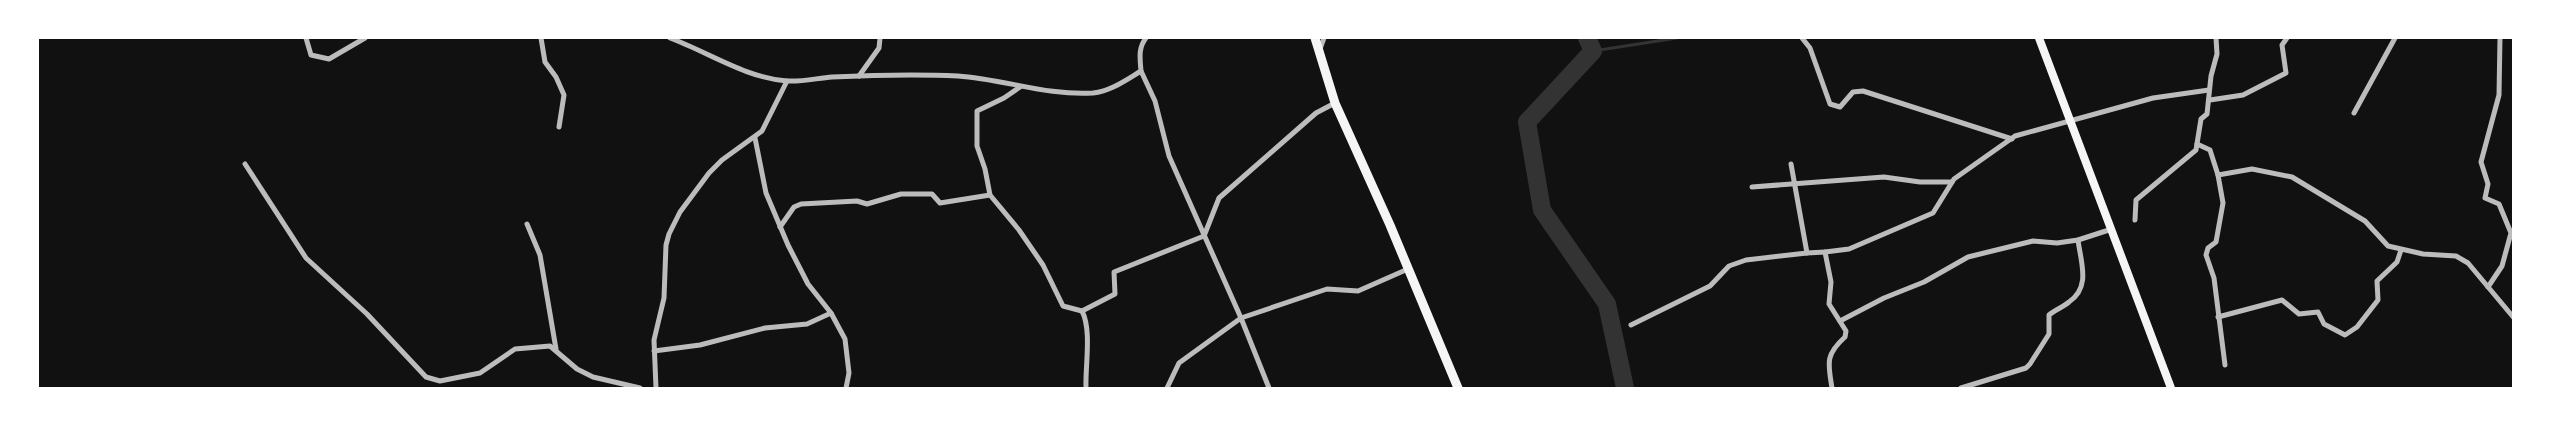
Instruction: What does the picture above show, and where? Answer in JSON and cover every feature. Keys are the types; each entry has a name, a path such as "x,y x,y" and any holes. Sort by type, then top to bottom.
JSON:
{"highway":[{"path":"1315,38 1335,103 1458,388"}],"main road":[{"path":"2039,38 2172,388"}],"street":[{"path":"306,38 311,55 329,59 365,38"},
{"path":"541,38 545,62 556,77 564,95 559,127"},
{"path":"672,38 744,70 787,81 859,76 958,76 986,79 1049,91 1099,92 1113,87 1141,71"},
{"path":"859,76 879,48 880,38"},
{"path":"1146,38 1141,46 1139,56 1141,71 1155,101 1169,156 1241,318 1269,388"},
{"path":"1319,52 1324,38"},
{"path":"1802,38 1810,48 1832,106 1840,107 1853,92 1863,91 2012,139"},
{"path":"2135,220 2136,200 2158,179 2192,153 2198,144 2201,119 2207,114 2210,100 2209,90 2216,54 2216,38"},
{"path":"2210,100 2243,95 2286,73 2282,45 2287,38"},
{"path":"2354,114 2395,38"},
{"path":"2488,287 2502,266 2511,233 2499,204 2485,198 2488,184 2481,162 2499,95 2500,38"},
{"path":"656,388 655,330 664,298 666,245 674,223 709,173 722,160 754,138 768,122 787,81"},
{"path":"1020,87 1004,98 980,109 975,114 978,153 985,169 990,196 1019,230 1043,265 1063,306 1082,311 1115,294 1114,272 1204,236 1219,198 1316,113 1335,103"},
{"path":"1631,325 1710,286 1729,266 1746,260 1849,249 1933,213 1952,182 2012,139 2071,120 2153,98 2209,90"},
{"path":"754,138 766,193 780,227 808,284 831,313 845,339 849,373 846,388"},
{"path":"2198,144 2210,150 2218,175 2223,203 2216,242 2208,248 2206,255 2214,278 2225,365"},
{"path":"244,164 306,258 366,314 426,377 440,381 480,373 515,349 550,346 556,349 577,369 593,377 640,388"},
{"path":"1792,164 1807,253"},
{"path":"2218,175 2252,170 2292,177 2360,218 2385,244 2401,250 2459,257 2468,262 2514,318"},
{"path":"1752,187 1775,187 1794,183 1884,177 1920,182 1952,182"},
{"path":"780,227 794,207 801,204 857,201 867,204 906,193 932,194 940,203 990,196"},
{"path":"527,224 540,255 556,349"},
{"path":"1840,322 1884,298 1924,282 1968,257 2033,241 2057,243 2078,240 2112,229"},
{"path":"1962,388 2026,368 2030,364 2049,334 2049,315 2072,300 2082,288 2084,273 2078,240"},
{"path":"2218,317 2282,300 2300,315 2318,312 2324,324 2346,335 2357,327 2378,300 2378,281 2397,262 2401,250"},
{"path":"1825,252 1831,282 1829,304 1846,334 1832,348 1829,356 1832,388"},
{"path":"1167,388 1179,363 1241,318 1327,289 1358,291 1408,269"},
{"path":"1082,311 1087,330 1086,388"},
{"path":"654,351 700,345 740,333 772,327 807,324 831,313"}],"waterway":[{"path":"1587,38 1593,51 1527,122 1542,210 1607,304 1625,388"},
{"path":"1593,51 1677,38"}]}
